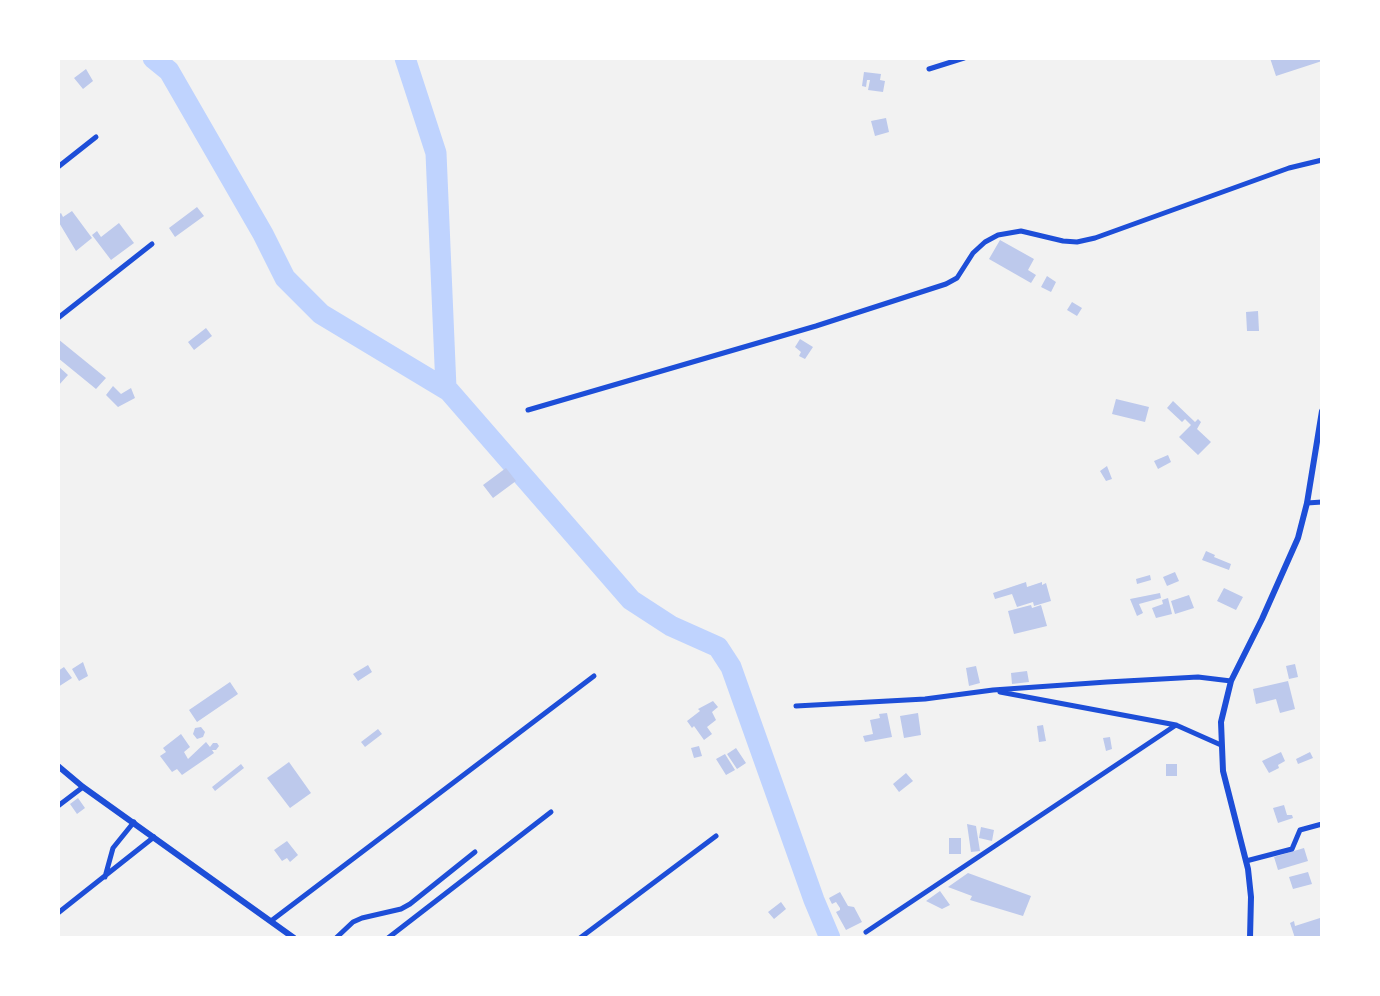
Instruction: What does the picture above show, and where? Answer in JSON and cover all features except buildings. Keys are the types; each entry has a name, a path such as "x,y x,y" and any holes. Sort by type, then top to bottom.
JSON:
{"street":[{"path":"929,69 964,58"},
{"path":"58,167 96,137"},
{"path":"528,410 816,326 946,284 957,278 973,253 998,234 1021,231 1077,242 1095,238 1289,168 1322,160"},
{"path":"58,318 152,244"},
{"path":"1250,938 1251,897 1246,861 1223,771 1221,722 1231,681 1298,538 1307,503 1322,411"},
{"path":"1307,503 1322,502"},
{"path":"271,921 594,676"},
{"path":"796,706 925,699 993,690 1198,677 1231,681"},
{"path":"993,690 1176,726 1221,745"},
{"path":"866,932 1176,726"},
{"path":"58,766 83,787 294,938"},
{"path":"58,806 83,787"},
{"path":"388,938 551,812"},
{"path":"105,877 113,848 134,822"},
{"path":"1246,861 1292,849 1300,830 1322,824"},
{"path":"580,938 716,836"},
{"path":"58,913 155,837"},
{"path":"336,938 353,922 410,904 475,852"}],"waterway":[{"path":"153,58 169,71 263,234 285,278 321,314 449,391 631,600 671,626 718,647 731,667 830,938"},
{"path":"405,58 436,153 446,388"}]}
